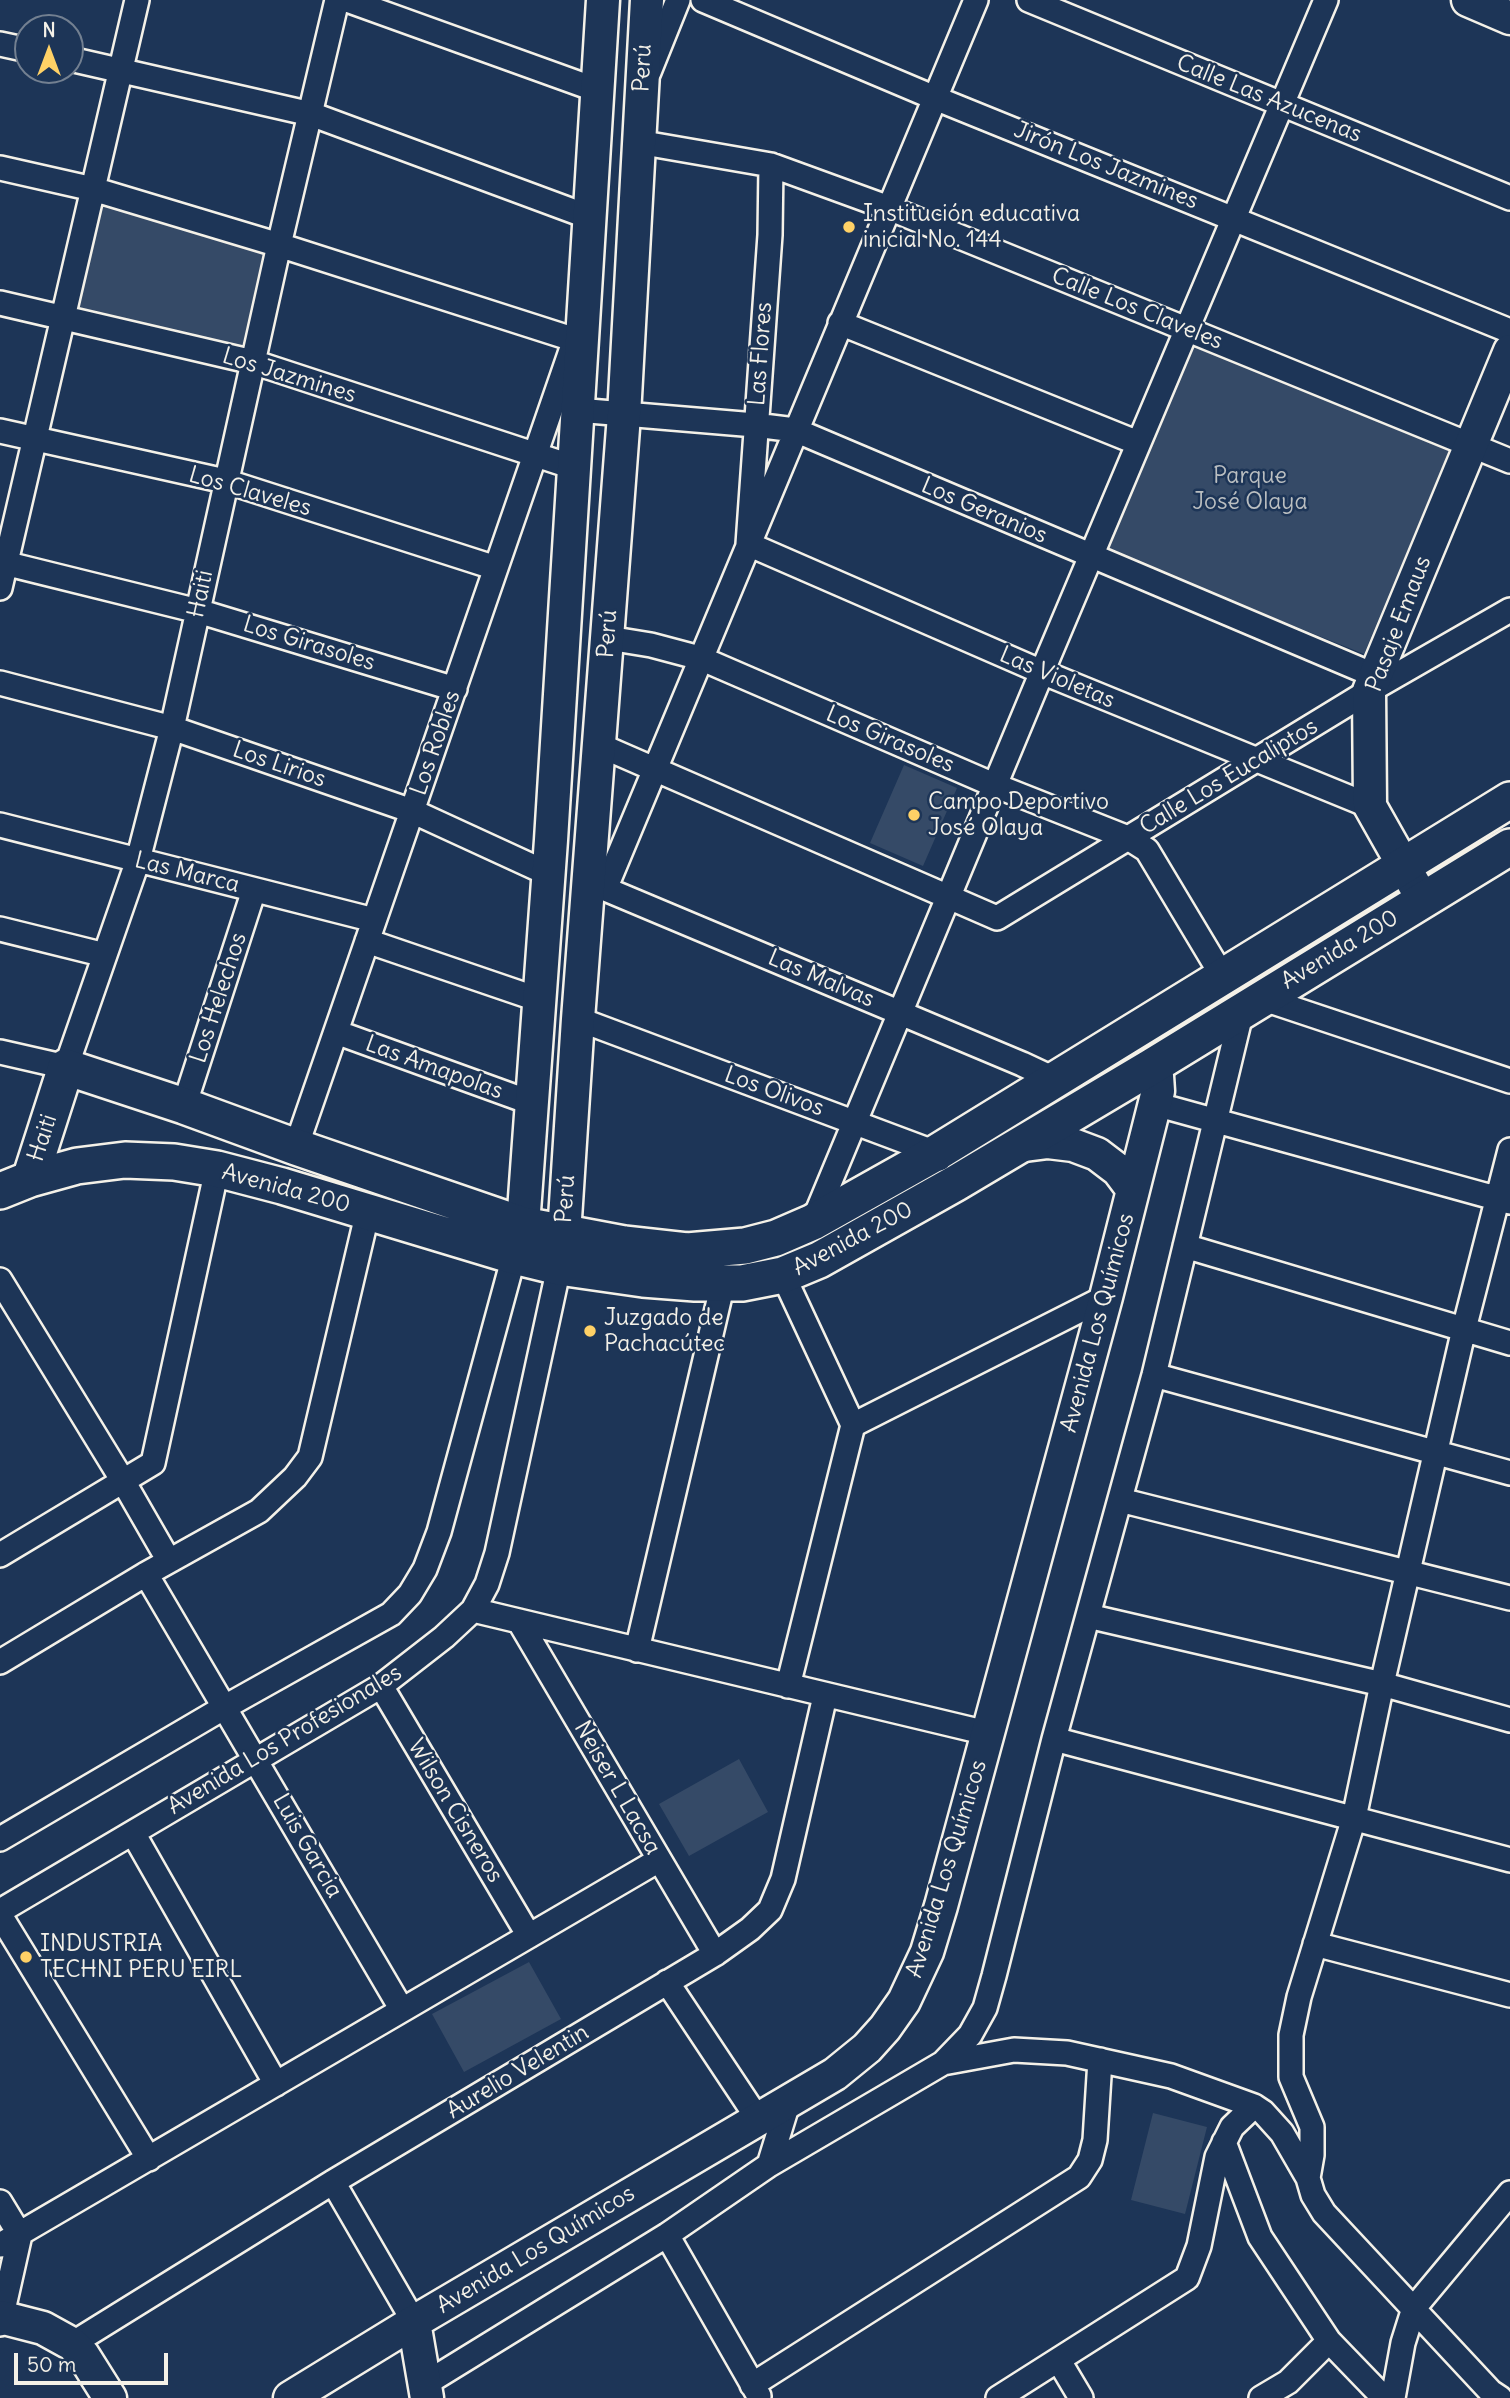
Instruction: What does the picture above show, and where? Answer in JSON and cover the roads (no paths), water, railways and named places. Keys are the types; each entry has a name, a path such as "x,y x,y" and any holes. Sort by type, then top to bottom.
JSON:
{"main road":[{"name":"Perú","path":"518,1240 532,1103 549,874 579,340 603,0"},
{"name":"Perú","path":"561,1251 578,1019 597,885 599,745 624,415 647,0"},
{"path":"1468,0 1510,18"},
{"name":"Pasaje Emaus","path":"1423,900 1370,806 1373,684 1510,351"},
{"path":"566,592 611,594"},
{"name":"Avenida 200","path":"561,1251 722,1250 776,1238 813,1222 936,1153 1510,800"},
{"name":"Avenida 200","path":"15,1185 76,1166 125,1160 174,1162 217,1170 368,1211 518,1240 561,1251 643,1279 742,1283 783,1275 819,1260 956,1183 1510,847"},
{"name":"Avenida 200","path":"66,1067 296,1147 518,1240"},
{"name":"Haiti","path":"15,1185 66,1067"},
{"name":"Avenida Los Químicos","path":"290,2398 849,2064 885,2028 904,2001 927,1952 1106,1297 1158,1091 1157,1076 1151,1067"},
{"path":"1017,1146 1048,1142 1073,1145 1097,1154 1118,1170 1133,1190"},
{"path":"1,2320 43,2328 72,2344 83,2355 110,2398"},
{"path":"414,2322 419,2393"}],"street":[{"path":"0,588 3,562 35,439 137,0"},
{"name":"Haiti","path":"66,1067 138,860 172,728 225,481 337,0"},
{"path":"347,0 597,90"},
{"path":"642,91 678,0"},
{"name":"Jirón Los Jazmines","path":"703,0 935,98 1510,331"},
{"path":"597,885 655,769 976,0"},
{"name":"Calle Las Azucenas","path":"1029,0 1510,198"},
{"path":"813,1222 994,785 1326,0"},
{"path":"84,61 311,114 589,217"},
{"name":"Calle Los Claveles","path":"638,142 771,165 889,208 1510,461"},
{"name":"Las Flores","path":"748,544 770,235 771,165"},
{"path":"0,168 93,190 279,245 579,340"},
{"name":"Los Jazmines","path":"0,303 253,362 573,467"},
{"path":"840,323 1138,443"},
{"name":"Los Robles","path":"296,1147 535,456 579,340"},
{"name":"Los Geranios","path":"577,410 795,430 1090,557 1373,684"},
{"name":"Los Claveles","path":"0,431 225,481 496,568"},
{"name":"Las Violetas","path":"748,544 1042,672 1370,806"},
{"name":"Los Girasoles","path":"3,562 198,611 455,689"},
{"name":"Calle Los Eucaliptos","path":"599,745 997,918 1257,760 1373,684 1510,610"},
{"name":"Los Girasoles","path":"608,638 651,645 700,658 994,785 1128,838 1147,850 1223,977"},
{"name":"Los Lirios","path":"0,683 172,728 412,811 549,874"},
{"name":"Las Marca","path":"0,825 254,890 371,931"},
{"name":"Las Malvas","path":"597,885 1054,1079"},
{"name":"Los Helechos","path":"184,1106 254,890"},
{"path":"0,929 105,956"},
{"path":"371,931 540,1000"},
{"path":"419,2393 667,2235 769,2165 943,2063 970,2035 985,2008 1054,1739 1154,1375 1215,1121 1252,1004 1510,1081"},
{"name":"Los Olivos","path":"578,1019 936,1153"},
{"name":"Las Amapolas","path":"336,1032 532,1103"},
{"path":"0,1052 66,1067"},
{"path":"1155,1104 1504,1201"},
{"path":"1308,2178 1312,2155 1312,2127 1291,2077 1291,2035 1299,1997 1354,1818 1464,1329 1504,1201 1510,1150"},
{"path":"936,1153 956,1183"},
{"path":"1,1553 153,1463 217,1170"},
{"path":"0,1662 146,1574 259,1511 280,1492 310,1457 368,1211"},
{"path":"0,1839 225,1707 391,1614 410,1594 425,1569 439,1532 518,1240"},
{"path":"1185,1246 1510,1343"},
{"name":"Avenida Los Profesionales","path":"0,1913 381,1686 444,1637 473,1610 488,1584 497,1553 561,1251"},
{"path":"783,1275 853,1425 788,1686"},
{"path":"0,1280 123,1481 169,1562"},
{"path":"637,1650 723,1283"},
{"path":"853,1425 1106,1297"},
{"path":"1154,1375 1510,1473"},
{"path":"1120,1500 1510,1598"},
{"name":"Luis Garcia","path":"146,1574 402,2010"},
{"path":"473,1610 987,1733"},
{"path":"1088,1616 1382,1684 1510,1720"},
{"name":"Neiser L Lacsa","path":"519,1621 715,1954"},
{"name":"Wilson Cisneros","path":"381,1686 529,1936"},
{"name":"Aurelio Velentin","path":"72,2344 333,2182 715,1954 750,1929 770,1910 783,1879 825,1696"},
{"path":"1054,1739 1510,1860"},
{"path":"133,1833 276,2084"},
{"path":"10,2240 659,1860"},
{"path":"0,1913 149,2159"},
{"path":"1315,1944 1510,1995"},
{"path":"667,1982 758,2119"},
{"path":"943,2063 1014,2050 1067,2053 1171,2076 1254,2106 1282,2133 1308,2178 1313,2195 1324,2213 1491,2392 1500,2398"},
{"path":"667,2235 756,2391 1079,2177 1090,2160 1095,2140 1100,2060"},
{"path":"769,2165 789,2100"},
{"path":"998,2398 1187,2278 1199,2246 1217,2157 1231,2127 1254,2106"},
{"path":"1224,2142 1260,2237 1329,2341 1384,2398"},
{"path":"333,2182 414,2322"},
{"path":"1393,2398 1403,2343 1413,2308 1510,2193"},
{"path":"0,2202 10,2240 1,2320"},
{"path":"1261,2398 1288,2382 1329,2341"},
{"path":"1059,2361 1080,2398"}],"place":[{"name":"Institución educativa inicial No. 144","path":"849,227"},
{"name":"Campo Deportivo José Olaya","path":"914,815"},
{"name":"Juzgado de Pachacútec","path":"590,1331"},
{"name":"INDUSTRIA TECHNI PERU EIRL","path":"26,1957"}],"park label":[{"name":"Parque José Olaya","path":"1250,489"}]}
